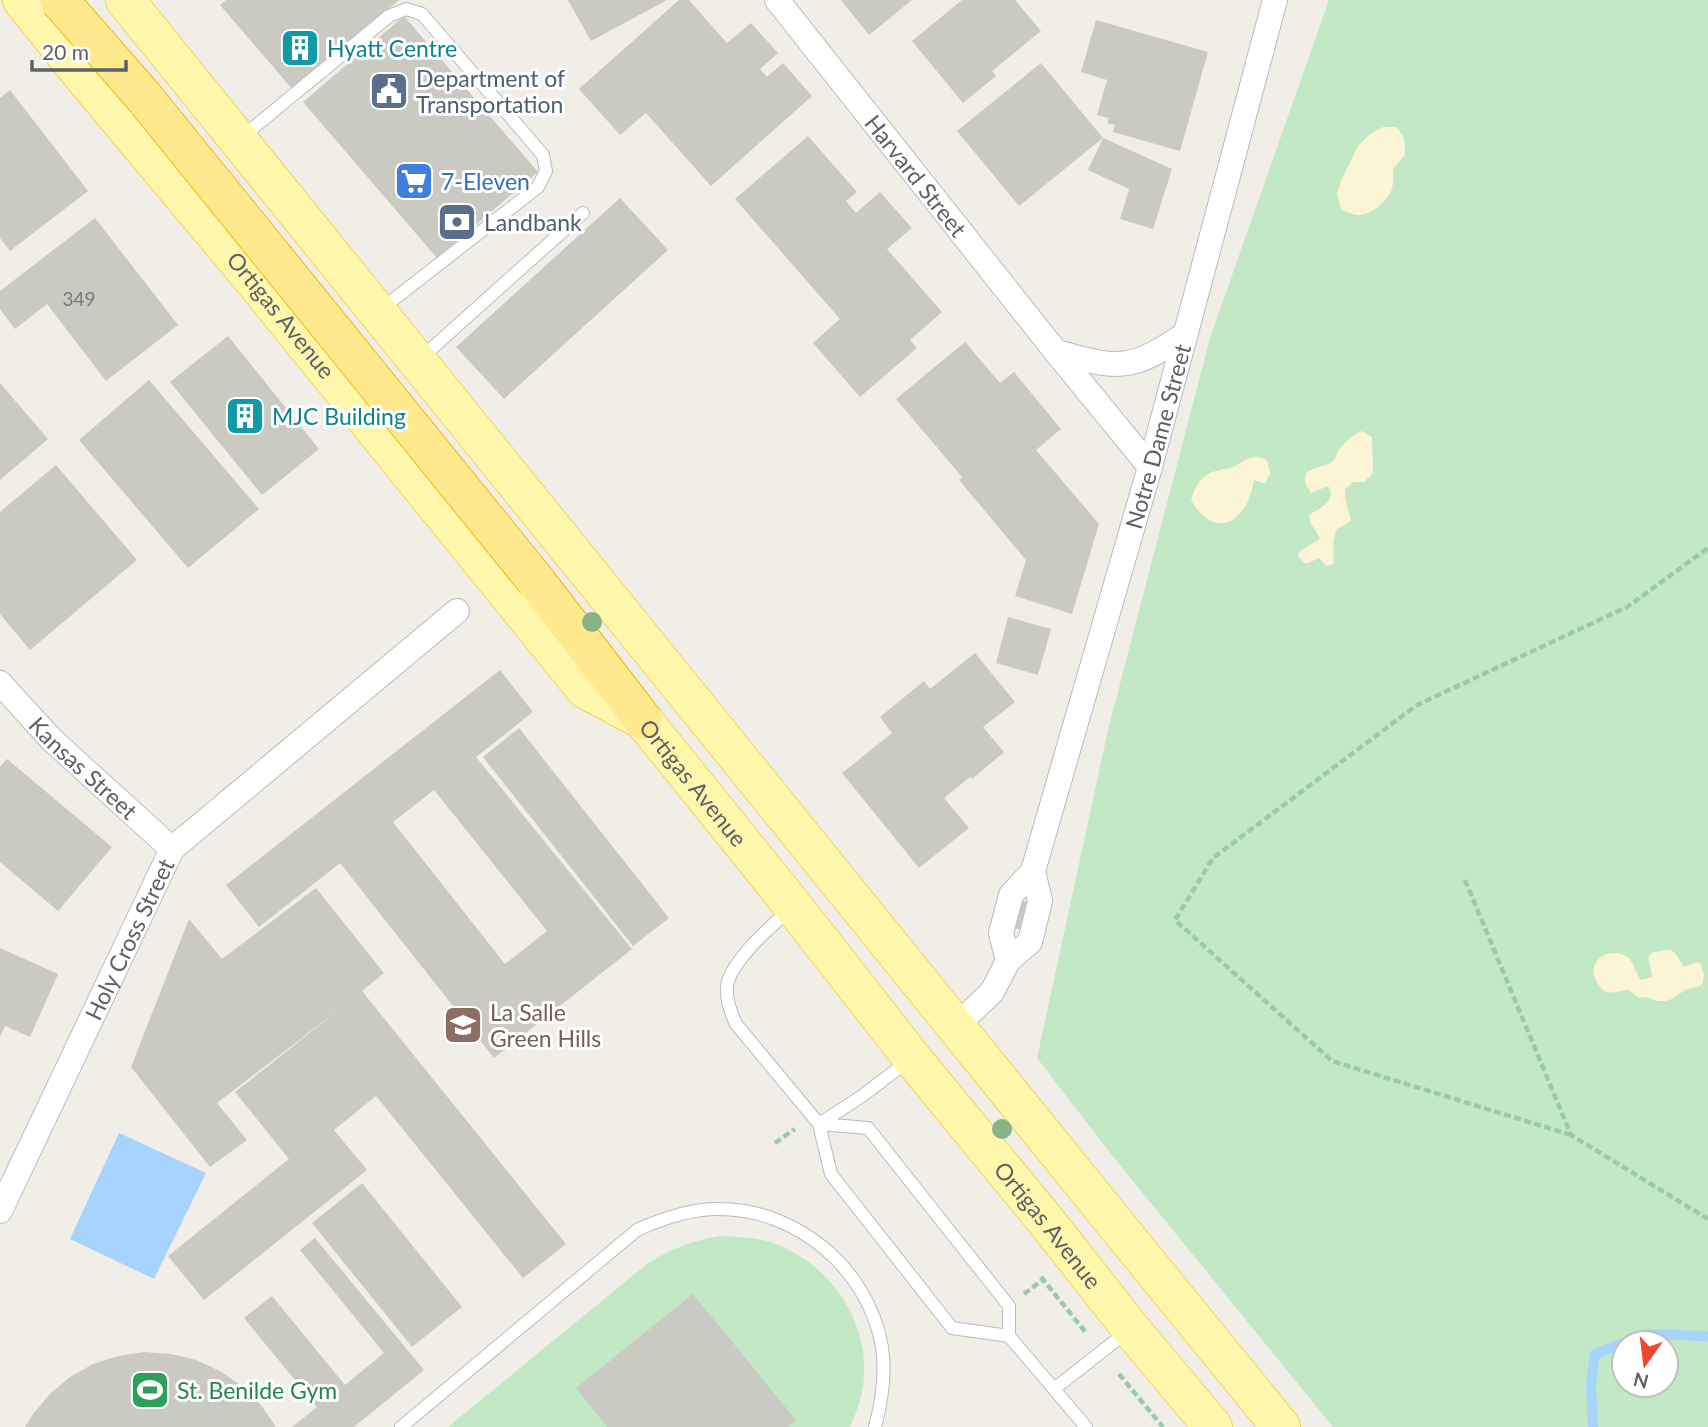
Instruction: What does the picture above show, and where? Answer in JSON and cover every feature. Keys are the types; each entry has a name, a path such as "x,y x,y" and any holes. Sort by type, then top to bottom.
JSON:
{"highway":[{"path":"59,0 143,96 536,581 643,720"}],"main road":[{"name":"Ortigas Avenue","path":"22,0 585,689 643,720 912,1058 1213,1427"},
{"path":"82,75 99,75 114,70 128,59 137,44 134,12"},
{"path":"134,12 1281,1427"},
{"path":"131,134 133,120 145,99 166,88 195,88"},
{"path":"164,173 187,171 205,163 221,140 232,133"}],"street":[{"name":"Harvard Street","path":"777,0 1150,467"},
{"name":"Notre Dame Street","path":"955,1027 992,992 1008,961 1030,942 1040,901 1033,871 1150,467 1275,0"},
{"path":"1056,352 1102,363 1127,363 1151,355 1186,334"},
{"name":"Holy Cross Street","path":"0,1211 172,849 457,611"},
{"name":"Kansas Street","path":"0,683 51,740 172,849"}],"lane":[{"path":"232,133 389,16 406,9 422,14 542,155 546,171 538,187 377,313"},
{"path":"417,361 583,213"},
{"path":"793,906 744,954 728,982 728,1007 736,1024 819,1124 831,1174 952,1328 1009,1336"},
{"path":"819,1124 912,1058"},
{"path":"819,1124 868,1128 1009,1306 1009,1336 1086,1427"},
{"path":"401,1427 636,1230 691,1211 720,1209 748,1212 776,1220 802,1232 825,1249 846,1270 862,1293 874,1319 881,1347 884,1376 875,1427"},
{"path":"1054,1389 1131,1329"}],"path":[{"path":"1708,548 1628,607 1417,705 1213,858 1175,920 1332,1061 1571,1135 1708,1219"},
{"path":"1465,880 1571,1135"},
{"path":"1027,1292 1042,1278 1163,1427"}],"green space":[{"path":"1329,0 1708,0 1708,1427 1333,1427 1111,1154 1037,1058 1108,730 1210,338"},
{"path":"720,1236 760,1240 794,1253 813,1265 843,1299 861,1340 864,1363 861,1396 850,1427 448,1427 647,1264 682,1246"}],"sand":[{"path":"1383,127 1397,127 1404,138 1405,155 1393,169 1389,196 1377,208 1361,215 1341,209 1337,194 1358,146 1370,134"},
{"path":"1362,431 1372,437 1373,473 1364,482 1353,482 1345,489 1351,521 1337,529 1333,564 1326,566 1319,558 1304,563 1298,556 1300,551 1320,539 1309,515 1326,503 1331,495 1328,486 1311,493 1305,483 1306,473 1332,462 1345,443"},
{"path":"1259,457 1267,460 1270,473 1265,484 1254,480 1248,502 1237,516 1230,521 1216,523 1203,515 1191,500 1203,478 1247,459"},
{"path":"1670,950 1684,967 1700,963 1704,974 1701,985 1687,989 1669,1000 1639,998 1629,990 1606,992 1594,976 1596,963 1600,958 1619,953 1629,958 1641,980 1652,977 1649,956 1653,952"}],"water":[{"path":"119,1133 206,1173 154,1279 70,1239"}],"building":[{"name":"Hyatt Centre","path":"226,0 399,0 293,90 220,5"},
{"path":"568,0 667,0 591,41"},
{"path":"679,0 689,0 727,43 751,23 778,53 760,69 767,77 783,63 812,96 711,186 646,113 620,135 579,89"},
{"path":"841,0 912,0 869,35"},
{"path":"962,0 1015,0 1041,31 992,71 996,76 963,103 912,41"},
{"path":"404,16 538,172 437,258 303,102"},
{"path":"1096,20 1208,52 1180,151 1113,132 1115,125 1107,123 1109,118 1097,115 1107,80 1081,72"},
{"path":"1041,63 1103,138 1019,206 957,131"},
{"path":"10,90 88,191 10,251 0,238 0,98"},
{"path":"808,136 857,192 846,201 856,213 880,192 912,228 887,249 942,312 910,340 917,348 860,397 813,343 840,319 735,199"},
{"path":"1103,138 1172,169 1153,229 1120,219 1129,189 1088,170"},
{"path":"620,198 668,250 504,399 456,347"},
{"path":"95,218 178,325 106,381 47,304 15,329 0,309 0,291"},
{"name":"MJC Building","path":"228,336 319,449 262,495 170,382"},
{"path":"965,342 1000,383 1014,372 1061,429 1036,450 1099,524 1072,614 1015,596 1026,560 959,480 962,477 896,399"},
{"path":"149,380 259,509 188,568 79,440"},
{"path":"0,383 48,439 0,480"},
{"path":"56,465 137,560 30,650 0,614 0,512"},
{"path":"1008,617 1051,629 1038,675 996,663"},
{"path":"975,653 1015,702 983,727 1004,752 944,798 969,828 919,868 842,773 892,733 880,717 924,681 930,689"},
{"path":"500,670 533,712 476,757 632,949 494,1058 340,863 259,927 226,885","holes":["434,790 547,931 505,964 393,822"]},
{"path":"519,728 669,918 633,946 483,757"},
{"path":"7,759 112,847 58,911 0,862 0,767"},
{"path":"316,888 384,973 362,991 566,1244 523,1278 376,1096 334,1130 367,1170 204,1300 168,1256 289,1159 235,1092 345,1005 217,1103 247,1140 210,1167 131,1067 189,919 222,959"},
{"path":"1017,900 1033,903 1027,931 1010,927"},
{"path":"0,948 58,974 30,1037 5,1026 0,1037"},
{"path":"362,1183 462,1307 412,1347 312,1223"},
{"path":"315,1238 424,1370 354,1427 292,1427 317,1407 244,1318 272,1296 345,1385 384,1353 300,1250"},
{"path":"693,1294 796,1420 788,1427 607,1427 576,1388"},
{"name":"St. Benilde Gym","path":"144,1352 171,1354 196,1360 220,1371 242,1386 261,1405 276,1427 25,1427 50,1394 70,1377 93,1364"}],"waterway":[{"path":"1680,1335 1708,1337"},
{"path":"1593,1427 1591,1383 1595,1354 1610,1348"}],"place":[{"name":"Hyatt Centre","path":"300,48"},
{"name":"Department of Transportation","path":"389,91"},
{"name":"7-Eleven","path":"414,181"},
{"name":"Landbank","path":"457,222"},
{"name":"MJC Building","path":"245,416"},
{"name":"La Salle Green Hills","path":"463,1025"},
{"name":"St. Benilde Gym","path":"150,1390"}]}
